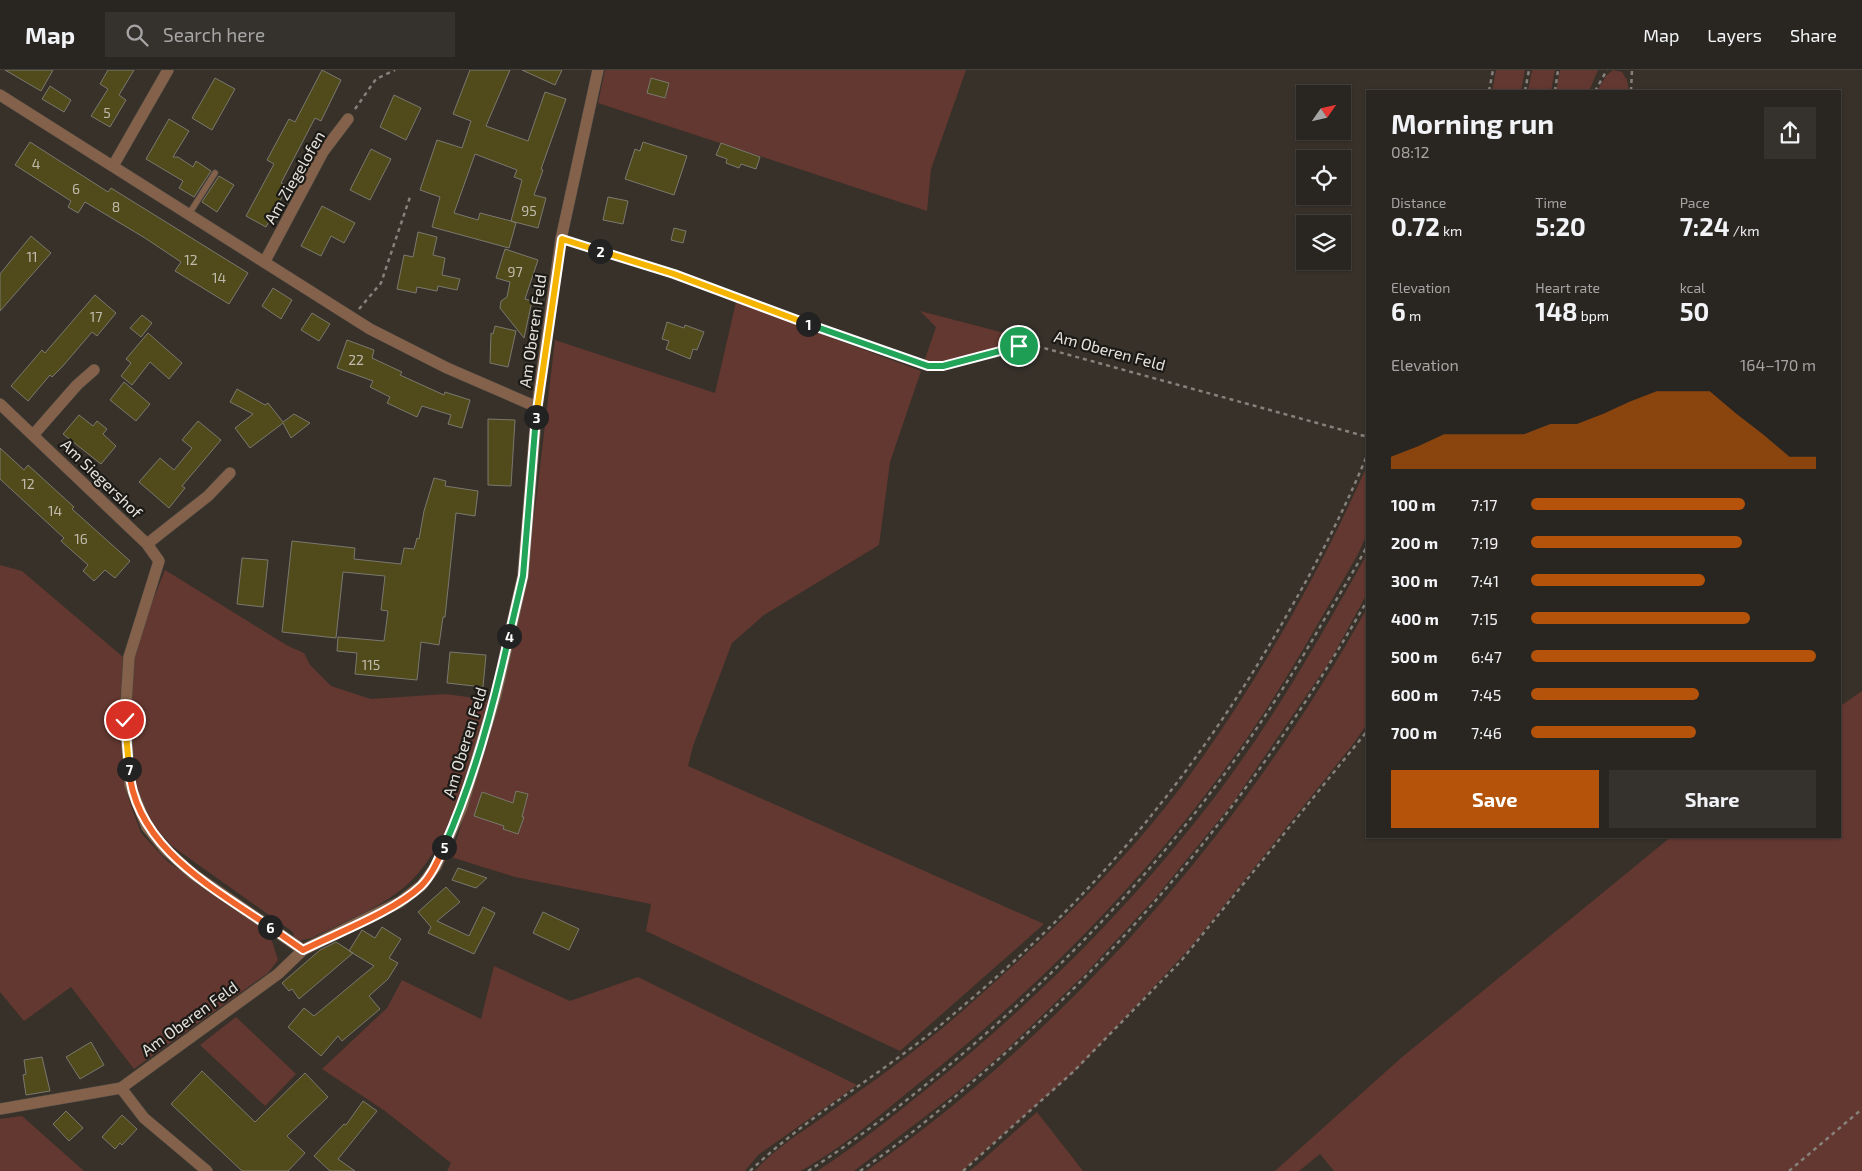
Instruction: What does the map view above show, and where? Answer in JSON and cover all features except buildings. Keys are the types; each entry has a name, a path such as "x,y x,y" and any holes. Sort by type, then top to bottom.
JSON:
{"street":[{"path":"113,166 168,70"},
{"name":"Am Oberen Feld","path":"0,1109 121,1088 278,974 303,950 400,902 422,885 436,866 462,807 496,695 523,576 537,407 562,239 598,70"},
{"path":"0,95 370,329 447,368 537,407"},
{"name":"Am Ziegelofen","path":"265,262 323,152 348,119"},
{"path":"34,434 77,385 94,370"},
{"name":"Am Siegershof","path":"0,404 34,434 147,544 159,562 129,657 125,720 130,785 147,826 166,850 193,874 303,950"},
{"path":"147,544 208,496 230,473"},
{"path":"121,1088 144,1118 207,1171"}],"lane":[{"path":"189,214 214,173"}],"path":[{"path":"348,119 376,79 395,70"},
{"path":"1489,90 1492,70"},
{"path":"1525,90 1529,70"},
{"path":"1554,90 1558,70"},
{"path":"1596,90 1607,70"},
{"path":"1631,90 1632,70"},
{"path":"350,316 360,308 381,283 411,194"},
{"name":"Am Oberen Feld","path":"562,239 674,274 914,363 943,366 1019,346 1033,345 1366,436"},
{"path":"750,1171 777,1145 899,1059 956,1013 1053,925 1139,830 1223,719 1262,659 1326,546 1351,495 1366,458"},
{"path":"808,1171 883,1119 1008,1014 1092,932 1145,875 1246,747 1292,675 1366,547"},
{"path":"860,1171 939,1111 1019,1043 1099,964 1140,919 1207,842 1283,738 1332,662 1366,603"},
{"path":"963,1171 1073,1072 1181,961 1366,732"},
{"path":"1789,1171 1862,1109"}],"shaded area":[{"path":"605,70 966,70 931,169 927,211 598,103"},
{"path":"1496,70 1525,70 1521,90 1492,90"},
{"path":"1532,70 1555,70 1551,90 1528,90"},
{"path":"1560,70 1598,70 1589,90 1556,90"},
{"path":"1613,70 1622,72 1627,80 1629,90 1598,90 1606,76"},
{"path":"736,302 921,371 890,462 879,545 764,615 732,643 693,746 688,766 1044,924 900,1051 646,931 651,904 515,877 451,857 502,696 527,577 555,340 715,393"},
{"path":"920,311 1043,343 1010,344 940,364 924,362 936,327"},
{"path":"1366,468 1366,536 1358,554 1301,653 1256,725 1205,795 1131,885 1050,969 963,1047 882,1114 832,1151 800,1171 755,1171 781,1147 896,1065 959,1014 1048,933 1133,846 1211,746 1261,669 1307,589"},
{"path":"1366,556 1366,596 1330,661 1232,804 1156,897 1086,973 1003,1053 957,1092 854,1171 817,1171 874,1131 970,1053 1051,980 1127,902 1198,819 1231,775 1268,721"},
{"path":"0,565 22,571 123,657 119,720 124,786 141,833 168,862 260,925 272,941 278,960 268,973 134,1069 71,987 24,1021 0,992"},
{"path":"165,570 288,646 304,653 310,665 331,686 371,699 446,694 489,700 460,796 440,842 427,863 411,881 377,906 312,938 299,941 294,939 293,932 172,846 151,823 135,784 131,718 134,657 140,632"},
{"path":"1366,610 1366,725 1189,949 1079,1067 962,1171 866,1171 941,1115 1014,1053 1083,988 1148,918 1209,844 1266,768 1319,689"},
{"path":"1862,691 1862,1171 1334,1171 1320,1154 1299,1171 1275,1171 1401,1058 1670,838 1841,838 1842,705"},
{"path":"494,966 570,1001 638,977 857,1085 758,1155 745,1171 447,1171 451,1163 385,1111 322,1069 387,1008 402,980 481,1019"},
{"path":"236,1017 296,1074 265,1106 200,1045"},
{"path":"1037,1112 1083,1171 969,1171 977,1165"},
{"path":"22,1116 84,1171 0,1171 0,1119"}],"route":[{"path":"125,720 130,785 147,826 166,850 193,874 303,950 400,902 422,885 436,866 462,807 496,695 523,576 537,407 562,239 674,274 914,363 928,366 943,366 1019,346"}]}
